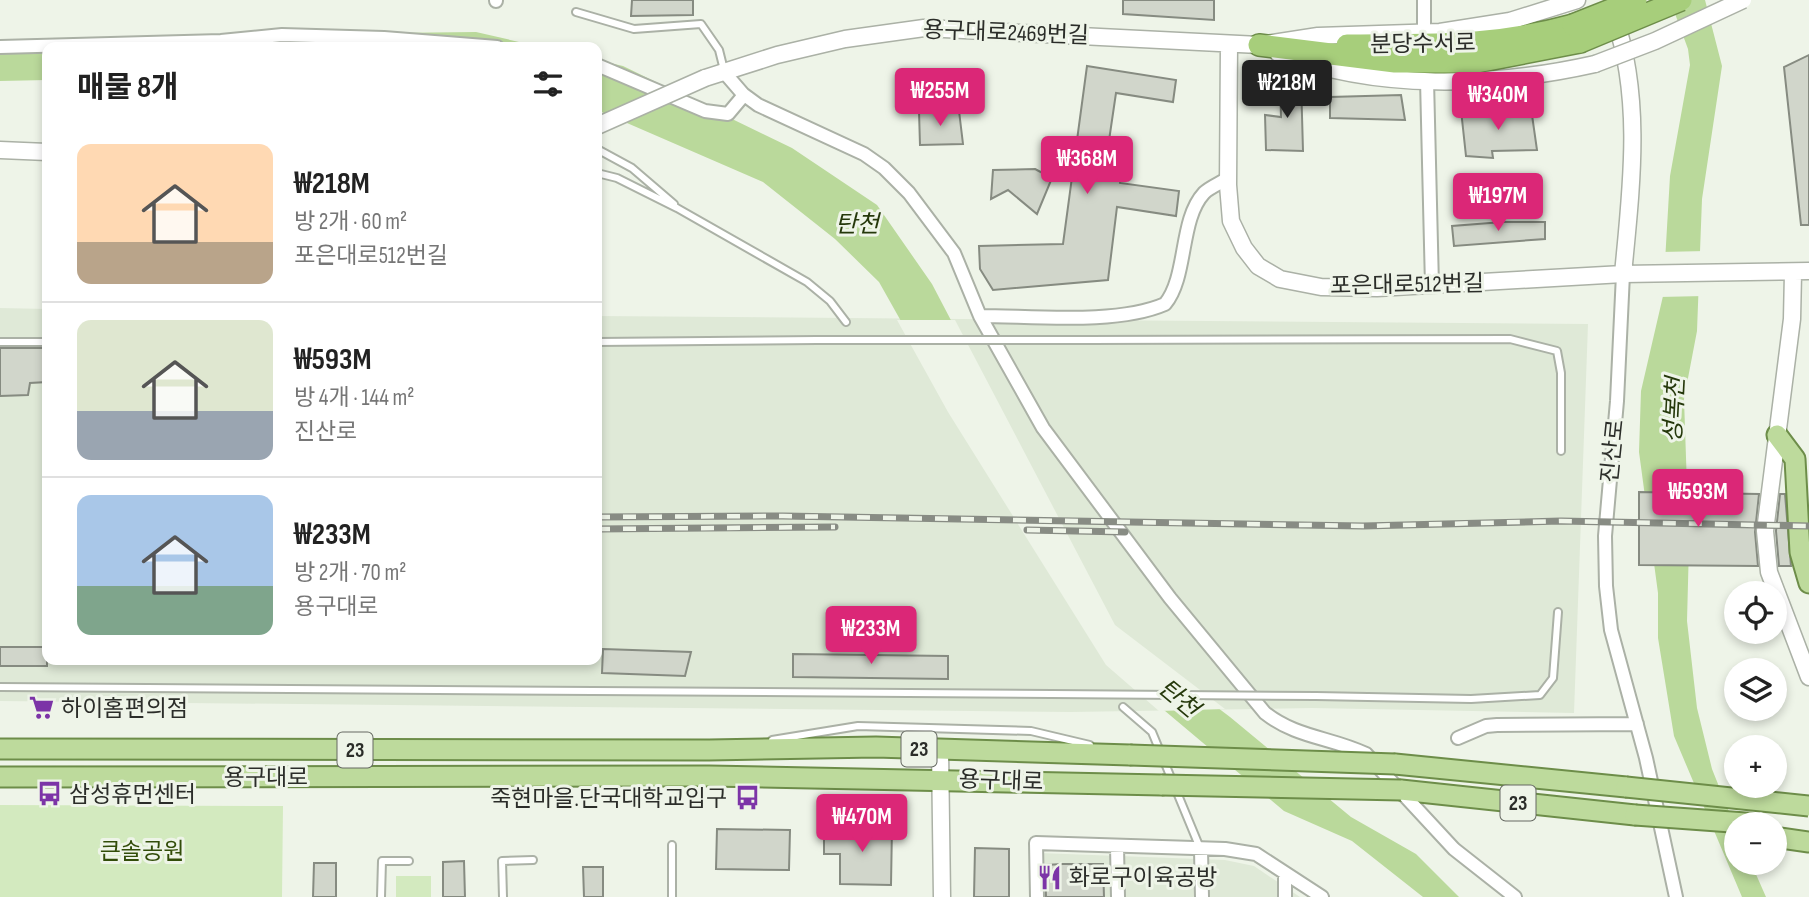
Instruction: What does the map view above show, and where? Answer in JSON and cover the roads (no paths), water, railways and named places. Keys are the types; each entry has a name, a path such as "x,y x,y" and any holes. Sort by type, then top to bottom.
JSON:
{"highway":[{"name":"분당수서로","path":"1577,34 1636,0"},
{"name":"분당수서로","path":"1259,46 1465,45 1577,34 1681,0"}],"main road":[{"path":"1777,435 1795,459 1800,552 1809,583"},
{"name":"용구대로","path":"0,749 709,750 876,747 1130,755"},
{"name":"23","path":"1130,755 1395,764 1626,787 1809,795"},
{"name":"용구대로","path":"0,778 940,779 1401,790 1635,815"},
{"path":"1626,787 1809,806"},
{"path":"1635,815 1724,821"},
{"name":"23","path":"1635,815 1724,829"},
{"path":"1787,826 1809,828"},
{"path":"1787,838 1809,842"}],"street":[{"path":"1424,0 1424,33"},
{"name":"진산로","path":"1608,0 1621,39 1631,106 1632,154 1617,401 1605,536 1606,586 1611,630 1637,724 1676,897"},
{"path":"1259,46 1310,65 1405,80 1512,79 1595,64 1656,41 1743,0"},
{"path":"1259,46 1318,36 1424,33 1510,21 1575,1"},
{"name":"용구대로2469번길","path":"602,124 724,72 845,39 925,28 1259,46"},
{"path":"184,42 282,35 434,42"},
{"name":"포은대로512번길","path":"1228,44 1228,178 1231,221 1244,248 1258,266 1280,279 1321,286 1432,286 1623,274 1801,272"},
{"path":"0,47 42,46"},
{"path":"602,67 705,111 729,114 744,94"},
{"path":"724,72 758,105 864,154 884,168 935,225 954,253 979,316 1043,428 1170,598 1265,713 1284,728 1349,746 1366,754 1446,841 1515,897"},
{"path":"1427,80 1432,286"},
{"path":"0,150 42,152"},
{"path":"979,316 1112,314 1153,309 1165,304 1173,287 1194,212 1204,193 1228,178"},
{"path":"1801,272 1792,319 1765,531 1769,572 1809,677"},
{"path":"1458,738 1486,726 1497,725 1637,724"},
{"path":"940,750 942,897"},
{"path":"1037,897 1036,843 1256,854 1322,897"},
{"path":"1117,846 1118,897"},
{"path":"1200,850 1202,897"},
{"path":"1285,873 1285,897"}],"lane":[{"path":"576,12 635,29 701,24 719,50 724,72"},
{"path":"602,152 632,168 677,208"},
{"path":"602,175 626,182 677,208 807,282 830,301 846,322"},
{"path":"602,342 1510,339 1557,351 1561,373 1562,451"},
{"path":"0,342 42,342"},
{"path":"0,687 1471,699 1540,695 1553,678 1558,612"},
{"path":"1123,707 1152,732 1200,850"},
{"path":"709,750 858,726 1031,731 1130,755"},
{"path":"672,845 672,897"},
{"path":"503,897 502,861 533,860"},
{"path":"382,897 382,861 410,861"}],"water":[{"name":"성복천","path":"1670,0 1705,0 1722,66 1702,199 1697,331 1684,399 1689,545 1687,621 1697,708 1712,769 1729,812 1724,812 1724,854 1674,736 1658,638 1658,593 1639,452 1641,391 1663,296 1670,176 1690,65 1688,49"},
{"path":"476,32 519,42 47,42 210,35"},
{"path":"42,42 42,80 0,81 0,44"},
{"name":"탄천","path":"602,61 623,66 792,148 877,205 932,284 1112,628 1230,717 1351,817 1416,854 1459,897 1423,897 1352,841 1284,811 1108,663 951,410 879,282 835,239 763,182 602,112"},
{"path":"1733,875 1756,875 1766,897 1742,897"}],"railway":[{"path":"602,517 783,516 1363,526 1561,521 1809,526"},
{"path":"602,529 835,527"},
{"path":"1027,530 1125,532"}],"place":[{"name":"하이홈편의점","path":"41,708"},
{"name":"삼성휴먼센터","path":"49,794"},
{"name":"죽현마을.단국대학교입구","path":"747,798"},
{"name":"화로구이육공방","path":"1049,877"}],"park label":[{"name":"큰솔공원","path":"142,851"}]}
